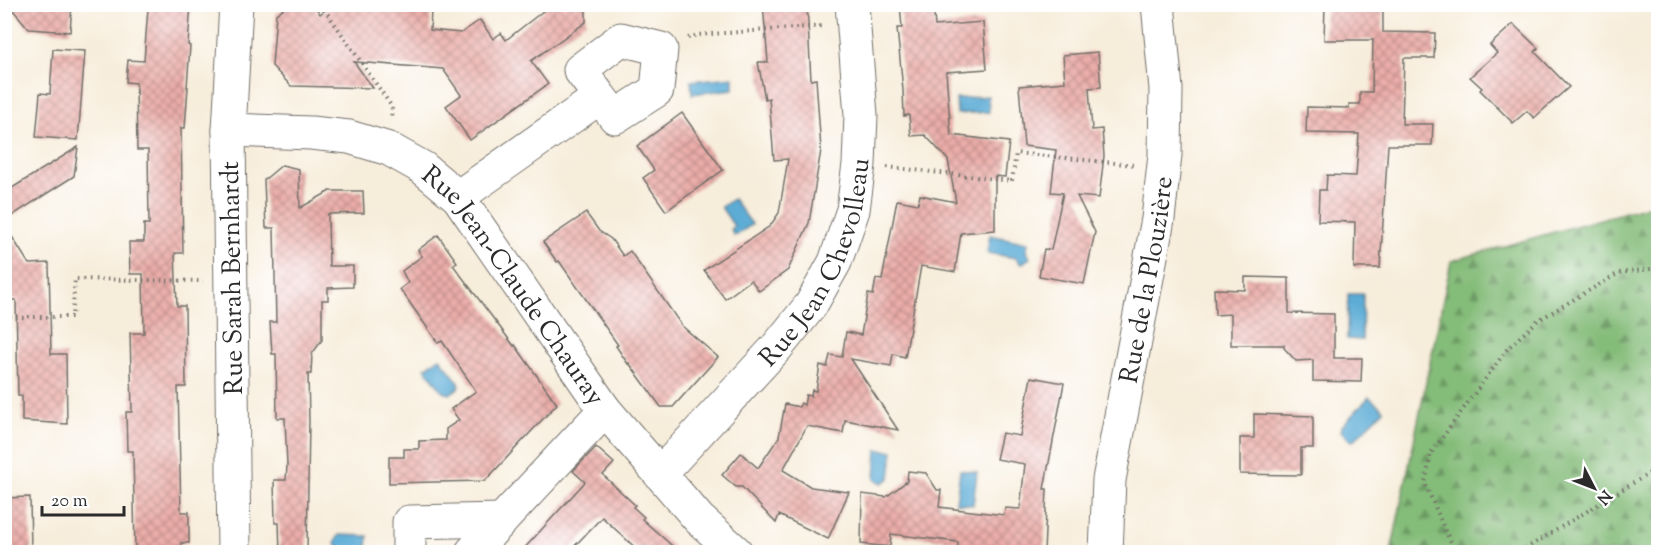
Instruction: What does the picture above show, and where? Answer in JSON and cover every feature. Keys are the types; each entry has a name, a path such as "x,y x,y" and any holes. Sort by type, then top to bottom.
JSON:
{"street":[{"name":"Rue Sarah Bernhardt","path":"234,552 230,130 236,4"},
{"name":"Rue de la Plouzière","path":"1106,552 1110,480 1158,219 1166,154 1166,89 1158,4"},
{"name":"Rue Jean Chevolleau","path":"660,474 777,347 811,305 835,262 853,210 859,164 861,115 853,14"},
{"path":"621,39 661,49 657,90 615,117 600,97 580,70 621,39"},
{"path":"458,196 600,97"},
{"name":"Rue Jean-Claude Chauray","path":"230,130 349,137 389,149 423,168 458,196 605,410 699,519 736,552"},
{"path":"472,552 605,410"},
{"path":"410,552 409,522 502,520"}],"path":[{"path":"321,4 392,107 389,149"},
{"path":"661,49 697,35 853,14"},
{"path":"859,164 1012,181 1016,153 1136,165"},
{"path":"1456,552 1425,483 1431,453 1508,348 1537,321 1620,273 1659,268"},
{"path":"4,317 72,316 75,279 231,282"},
{"path":"1652,472 1659,454"},
{"path":"1520,552 1659,468"}],"green space":[{"path":"1658,203 1658,552 1391,552 1451,261"}],"water":[{"path":"439,5 477,5 476,14 444,12"},
{"path":"733,77 733,89 692,94 691,81"},
{"path":"988,96 989,112 957,114 956,99"},
{"path":"733,199 752,224 737,235 734,235 731,230 734,226 721,207"},
{"path":"990,235 1028,243 1026,251 1030,258 1021,264 1016,258 987,253"},
{"path":"1348,294 1363,294 1362,340 1347,339"},
{"path":"440,358 459,383 458,388 450,394 443,392 425,368"},
{"path":"1369,397 1384,410 1352,441 1341,431 1342,426"},
{"path":"877,450 893,451 890,478 883,483 875,479"},
{"path":"960,470 977,472 973,505 956,503"},
{"path":"339,535 368,536 367,549 339,549 335,543"}],"building":[{"path":"8,4 72,4 70,32 29,29"},
{"path":"161,4 191,4 185,128 181,128 183,253 175,253 177,306 185,306 186,387 178,387 181,512 189,512 189,543 181,543 181,552 135,552 133,451 127,451 126,412 132,412 130,333 144,333 143,274 130,274 129,242 144,242 144,224 149,224 148,150 137,150 136,83 126,82 128,60 144,61 148,8 161,9"},
{"path":"290,4 314,4 320,14 333,4 367,4 369,7 431,11 430,30 461,33 480,20 493,39 501,33 506,40 543,11 543,4 586,4 586,22 531,61 548,84 470,140 446,106 461,95 443,69 354,62 373,88 291,86 272,66 276,14"},
{"path":"763,4 807,4 811,80 816,79 821,150 809,223 788,270 759,291 751,280 725,299 704,270 770,226 779,213 788,159 774,160 769,98 765,99 758,62 768,62"},
{"path":"900,4 933,4 935,26 983,22 987,69 946,72 951,135 1009,142 1005,177 995,176 995,230 961,233 955,272 921,266 905,357 893,354 891,366 851,359 898,430 845,420 843,433 807,426 783,470 811,487 849,492 828,539 779,515 776,523 742,487 736,487 722,475 741,453 758,468 779,437 785,404 799,407 801,403 804,405 806,395 811,396 812,390 816,391 820,365 827,367 830,355 842,357 846,332 861,335 868,294 873,295 876,279 882,280 897,200 918,204 920,195 956,202 948,160 925,135 911,136 909,115 904,116 897,28 902,28"},
{"path":"1325,4 1383,4 1383,32 1435,33 1434,58 1404,58 1402,124 1433,124 1432,145 1388,145 1380,268 1354,268 1355,222 1318,221 1319,190 1326,190 1327,175 1356,176 1359,134 1306,133 1307,107 1349,108 1349,104 1360,104 1360,92 1372,92 1373,40 1324,40"},
{"path":"1513,24 1538,48 1535,52 1569,87 1534,118 1527,111 1513,123 1470,77 1497,53 1490,45"},
{"path":"53,49 85,51 78,140 36,137 40,93 50,94"},
{"path":"1098,52 1101,87 1089,88 1092,130 1102,129 1104,156 1099,198 1077,196 1095,232 1084,284 1039,276 1044,249 1051,250 1063,193 1051,192 1056,150 1024,146 1019,86 1065,82 1063,55"},
{"path":"682,113 723,170 666,211 643,178 654,170 637,146"},
{"path":"78,147 74,176 4,221 4,193"},
{"path":"282,165 299,169 300,208 330,191 363,191 364,213 328,214 329,266 353,266 353,287 328,288 328,300 322,300 322,340 312,354 311,374 308,374 307,552 280,552 279,523 275,523 274,480 286,480 287,466 285,418 277,418 276,354 272,354 270,322 276,322 274,228 266,228 264,180"},
{"path":"586,213 599,231 611,239 623,256 630,251 682,326 718,357 673,407 661,407 628,364 616,346 618,345 559,261 557,262 543,242"},
{"path":"9,232 29,264 49,263 51,354 66,354 67,424 22,421 22,396 18,396 16,300 11,300"},
{"path":"438,235 457,262 453,265 557,404 485,481 389,483 389,457 404,457 404,449 419,449 419,441 446,440 446,429 459,420 451,409 476,391 442,341 438,343 400,289 408,283 402,271 422,256 418,250"},
{"path":"1245,277 1289,278 1289,313 1334,314 1334,358 1362,358 1361,382 1313,381 1313,360 1296,361 1284,345 1231,345 1231,314 1215,315 1214,289 1245,290"},
{"path":"1031,377 1064,383 1044,489 1047,489 1044,552 957,552 958,542 891,534 890,547 861,544 862,494 886,497 907,481 908,471 926,473 937,490 941,490 939,507 1004,515 1005,508 1020,509 1025,464 996,459 1002,433 1020,436"},
{"path":"1254,414 1313,416 1313,448 1301,448 1301,475 1240,474 1240,438 1254,438"},
{"path":"596,447 614,463 603,475 635,505 633,507 644,517 642,519 679,552 640,552 602,517 569,552 521,552 585,482 573,471"},
{"path":"30,497 31,552 4,552 4,498"}]}
